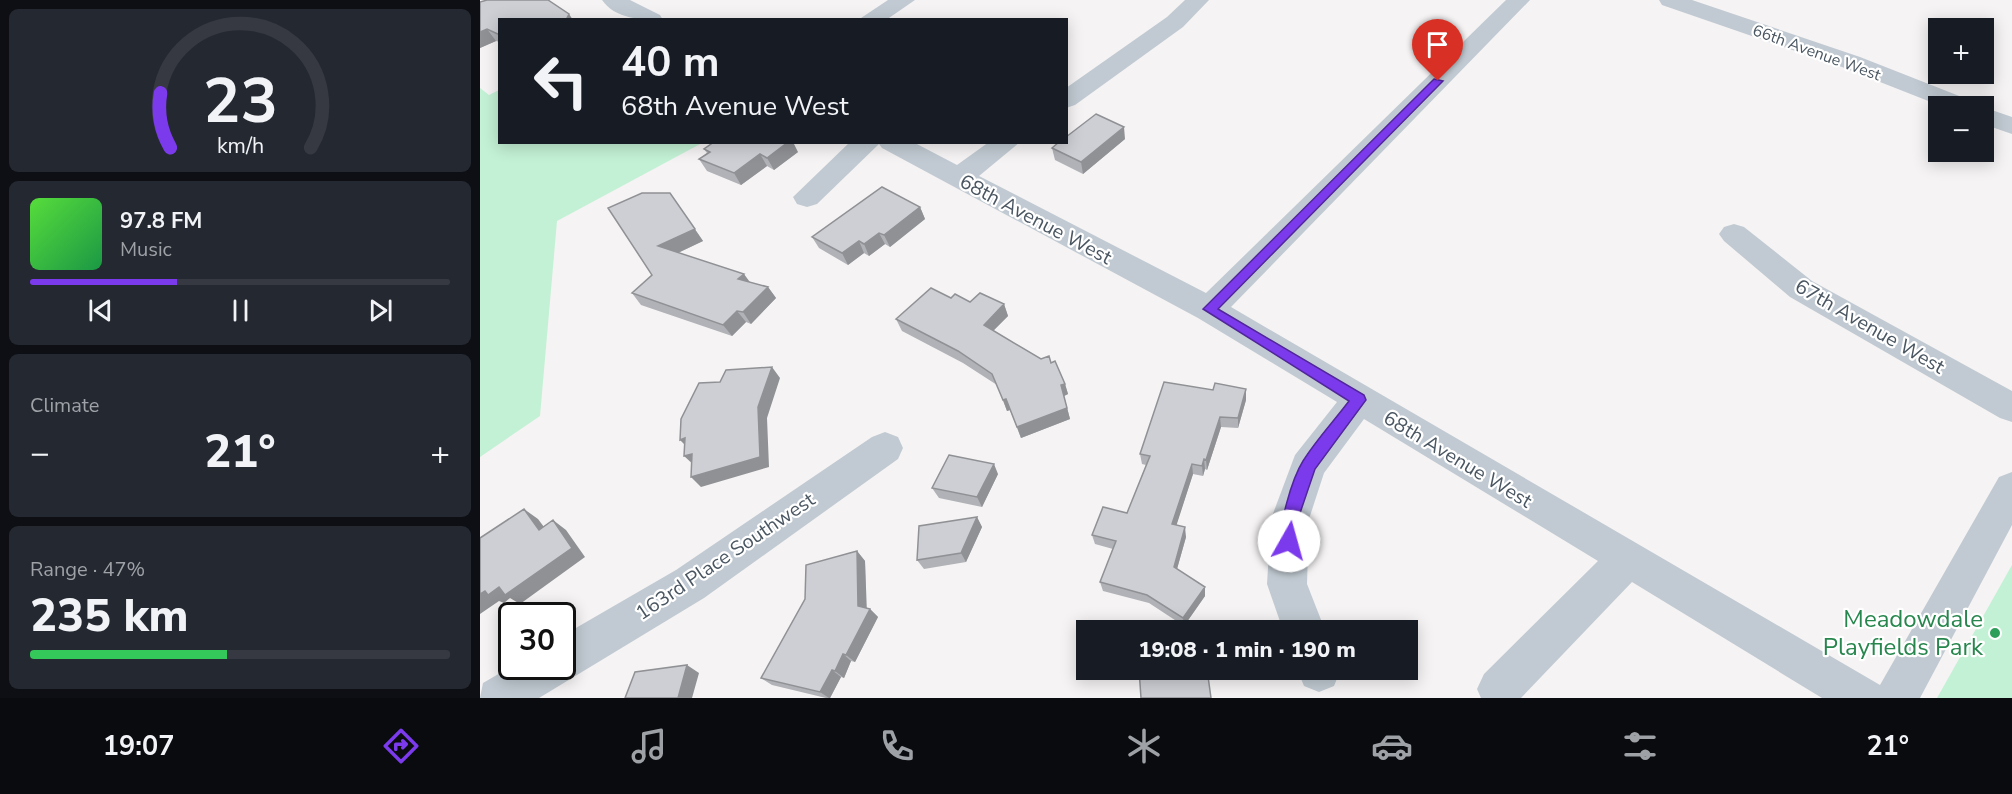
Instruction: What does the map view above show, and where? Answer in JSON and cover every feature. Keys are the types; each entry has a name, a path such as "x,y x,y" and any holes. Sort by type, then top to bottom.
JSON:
{"street":[{"path":"613,0 648,18"},
{"path":"872,18 904,0"},
{"path":"1068,99 1175,22 1198,0"},
{"path":"1209,309 1519,0"},
{"name":"66th Avenue West","path":"1670,0 1851,62 1937,96"},
{"path":"1994,119 2012,126"},
{"path":"807,197 865,144"},
{"name":"68th Avenue West","path":"895,144 1209,309 1863,698"},
{"path":"958,178 1004,144"},
{"name":"67th Avenue West","path":"1734,234 1802,289 2012,408"},
{"path":"1300,620 1287,584 1290,519 1308,466 1359,400"},
{"name":"163rd Place Southwest","path":"576,652 690,584 885,448"},
{"path":"1896,698 2012,489"},
{"path":"1499,689 1628,559"},
{"path":"498,698 528,680"}],"green space":[{"path":"480,88 489,95 498,90 498,144 700,144 557,221 540,416 480,457"},
{"name":"Meadowdale Playfields Park","path":"2012,565 2012,698 1937,698"}],"building":[{"path":"548,0 569,14 567,18 498,18 498,34 487,29 480,32 480,2"},
{"path":"1096,114 1124,127 1081,162 1052,148 1057,144 1068,144 1068,135"},
{"path":"711,144 785,144 767,158 760,154 734,173 699,159 710,152 704,149"},
{"path":"882,187 920,207 884,235 879,233 864,244 859,241 842,253 812,237"},
{"path":"642,193 670,193 695,229 658,246 744,274 738,279 768,287 743,312 737,311 723,325 632,293 652,275 608,208"},
{"path":"931,288 951,298 955,294 970,302 980,293 1004,304 984,325 1041,359 1049,356 1051,363 1055,361 1065,384 1061,385 1067,408 1017,427 1006,399 1003,400 992,374 958,351 896,319"},
{"path":"772,367 758,407 760,457 691,477 692,454 684,456 685,438 680,440 681,419 699,383 720,382 726,370"},
{"path":"1164,382 1213,390 1215,383 1246,389 1238,418 1220,417 1206,460 1204,459 1202,466 1192,464 1172,524 1185,527 1174,567 1205,587 1183,618 1147,595 1100,582 1116,541 1092,535 1103,507 1127,513 1150,456 1140,454"},
{"path":"949,455 994,464 977,497 932,488"},
{"path":"524,509 539,530 553,520 572,548 505,595 499,587 488,595 485,591 480,594 480,538"},
{"path":"977,517 961,553 917,560 919,526"},
{"path":"857,551 858,606 870,609 846,655 843,654 835,671 832,670 820,692 761,678 805,599 806,565"},
{"path":"687,665 678,698 625,698 635,672"},
{"path":"1140,680 1209,680 1211,698 1141,698"}],"place":[{"name":"Meadowdale Playfields Park","path":"1995,633"}],"route":[{"path":"1289,541 1290,519 1308,466 1359,400 1209,309 1438,81"}]}
